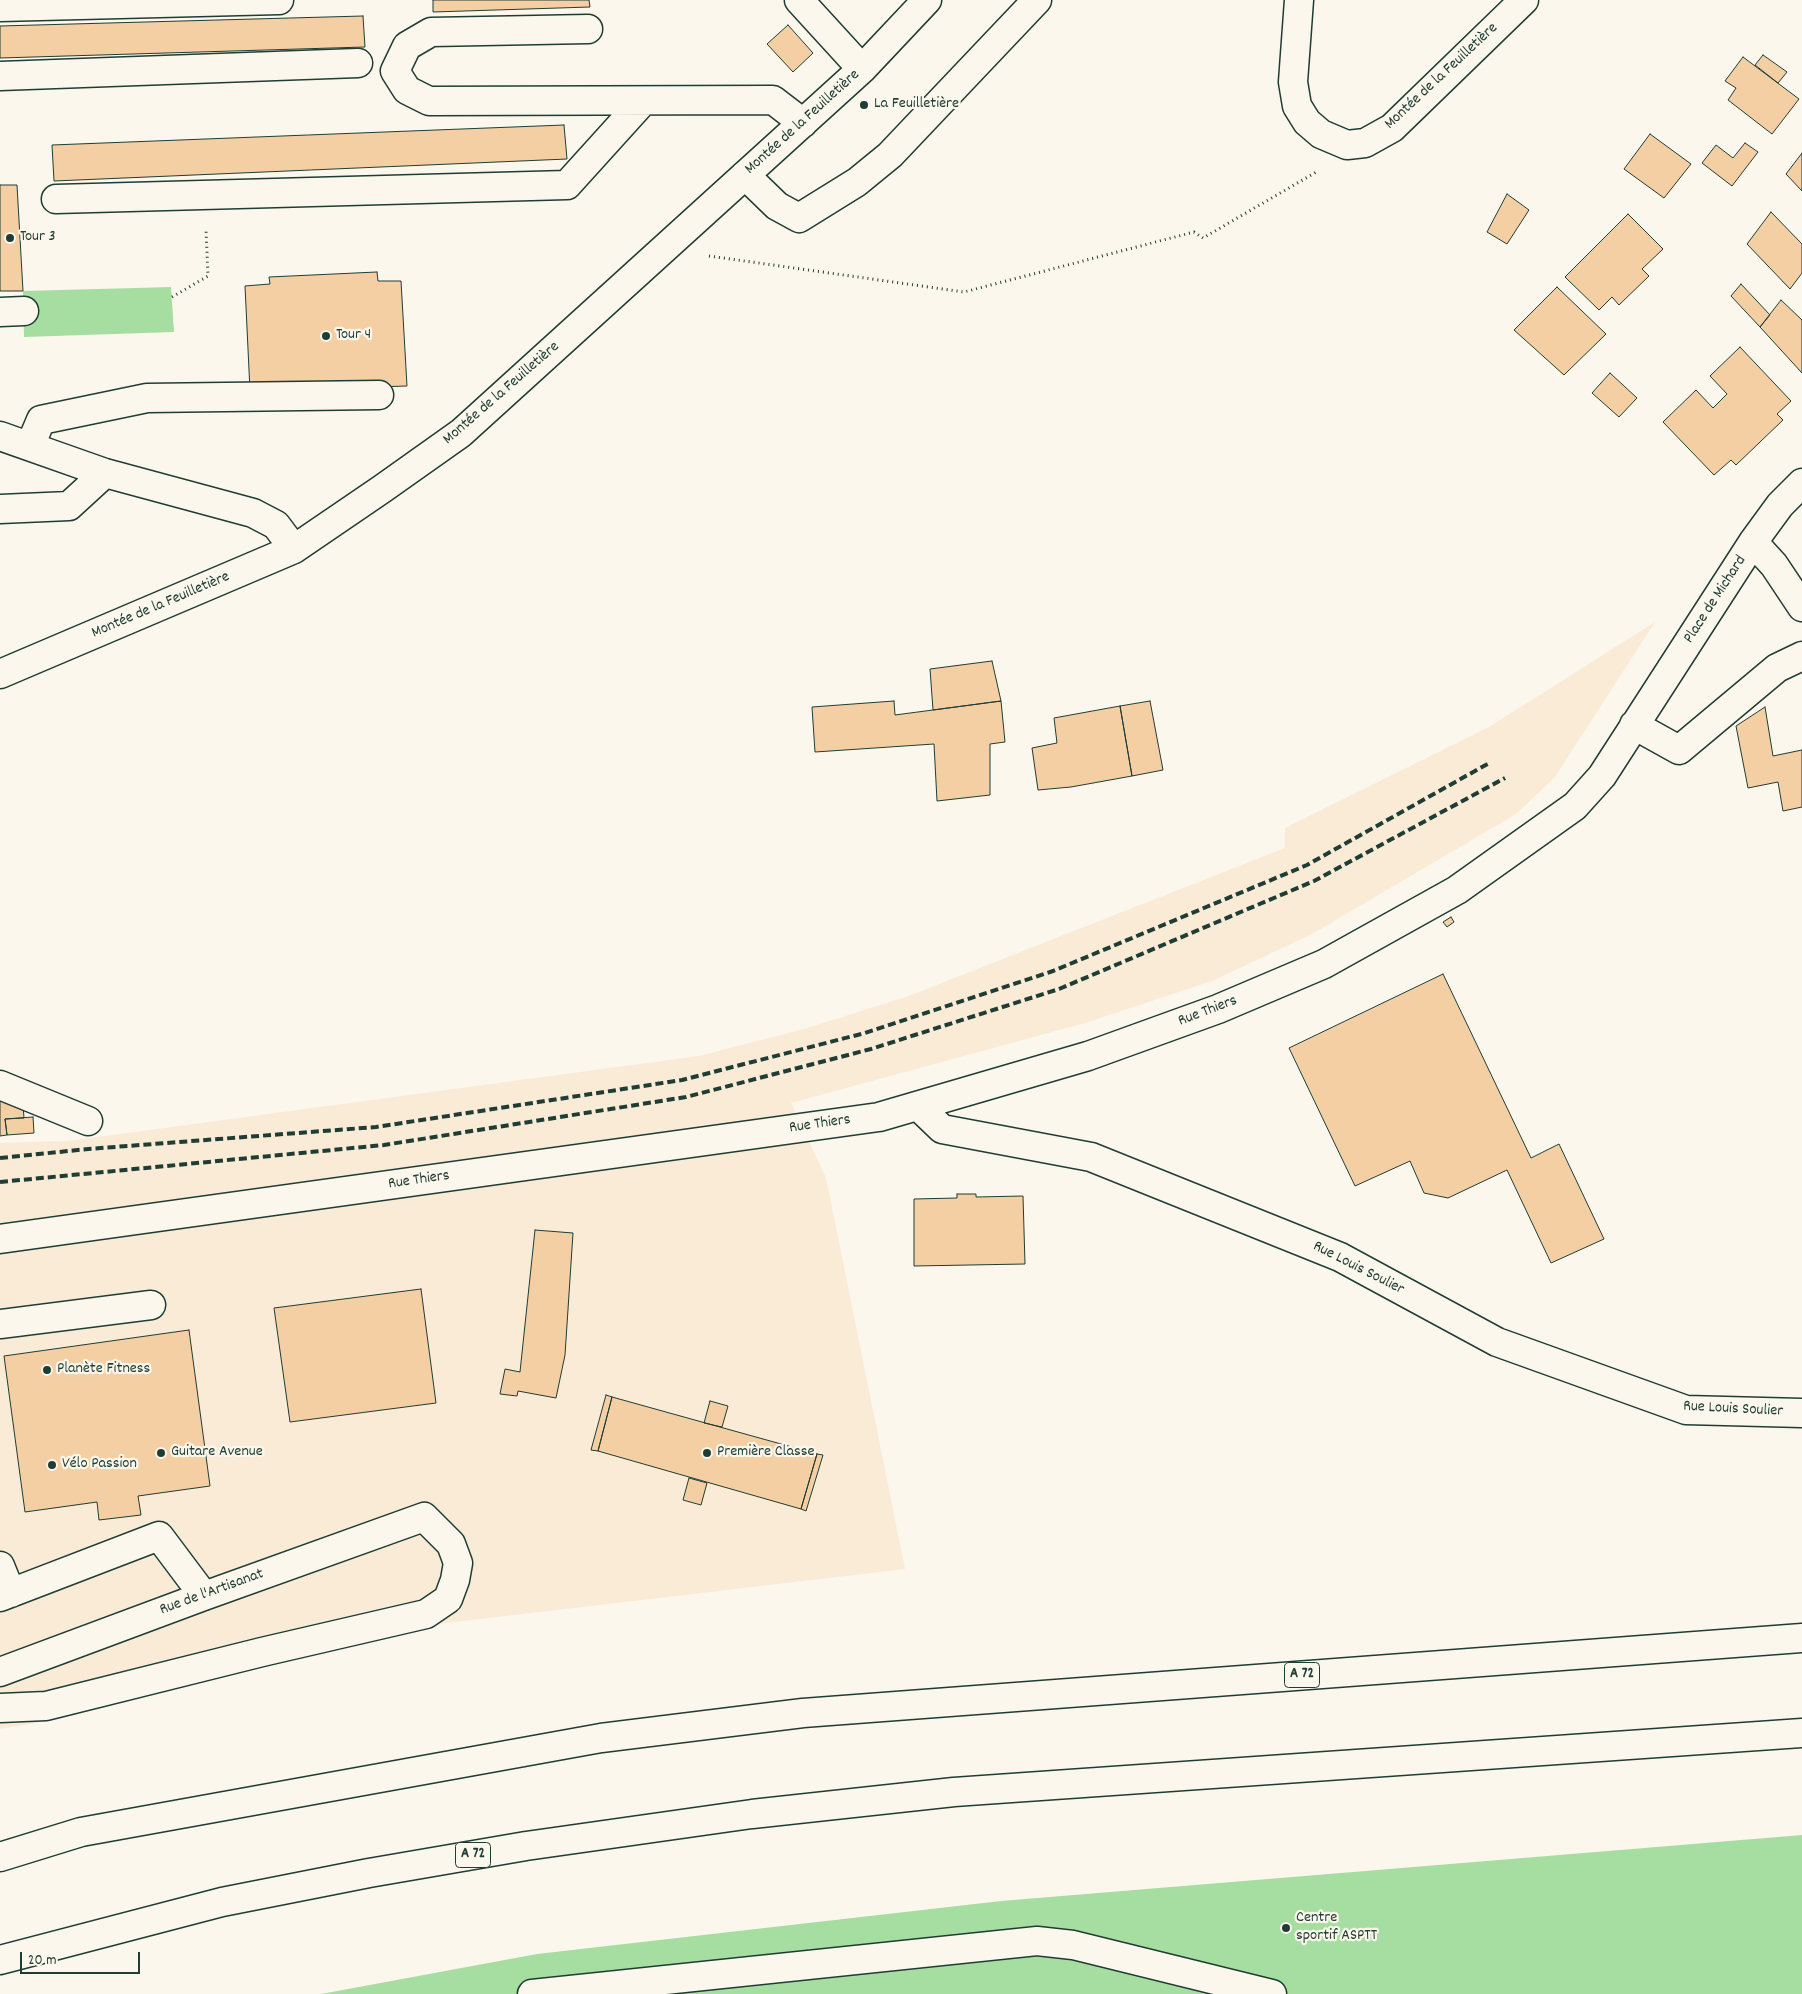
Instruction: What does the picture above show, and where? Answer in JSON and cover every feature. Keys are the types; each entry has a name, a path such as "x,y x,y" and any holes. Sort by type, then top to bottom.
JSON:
{"main road":[{"path":"0,8 279,0"},
{"path":"799,0 862,69"},
{"name":"Montée de la Feuilletière","path":"0,674 294,549 461,433 862,69 928,0"},
{"path":"745,175 777,206 799,218 857,182 890,155 1037,0"},
{"name":"Montée de la Feuilletière","path":"1299,0 1293,82 1296,106 1307,122 1321,134 1347,145 1366,143 1392,128 1524,0"},
{"path":"588,29 431,32 407,46 395,70 407,90 429,101 773,100 803,123"},
{"path":"0,76 358,63"},
{"path":"56,199 567,185 643,101"},
{"path":"30,446 41,420 147,398 379,395"},
{"path":"0,436 105,473 253,513 276,525 294,549"},
{"path":"0,509 69,506 105,473"},
{"path":"1754,542 1780,505 1802,483"},
{"name":"Place de Michard","path":"1575,806 1602,776 1754,542 1774,565 1802,608"},
{"path":"1634,725 1679,750 1777,668 1802,656"},
{"name":"Rue Thiers","path":"0,1239 879,1117 1088,1056 1218,1010 1324,964 1457,890 1575,806"},
{"path":"0,1084 88,1121"},
{"name":"Rue Louis Soulier","path":"918,1106 942,1129 1101,1160 1340,1257 1497,1342 1686,1410 1802,1413"},
{"path":"0,1324 151,1305"},
{"name":"Rue de l'Artisanat","path":"0,1672 424,1517 451,1544 458,1563 455,1580 448,1599 426,1614 262,1652 46,1706 0,1708"},
{"path":"0,1566 5,1595 159,1536 204,1596"},
{"name":"A 72","path":"0,1858 81,1832 581,1741 803,1713 1802,1638"},
{"name":"A 72","path":"0,1960 222,1902 369,1873 526,1846 752,1814 954,1792 1802,1733"},
{"path":"532,1994 1037,1941 1073,1945 1272,1994"}],"path":[{"path":"663,250 964,292 1194,232 1203,238 1323,168"},
{"path":"172,297 208,276 205,195"}],"shaded area":[{"path":"1655,622 1555,777 1516,814 1312,934 1212,981 1085,1023 791,1103 826,1178 905,1569 446,1623 36,1723 0,1729 0,1143 68,1141 699,1056 804,1029 906,997 1285,848 1285,828 1489,727"}],"green space":[{"path":"171,287 174,332 24,337 23,291"},
{"name":"Centre sportif ASPTT","path":"1802,1835 1802,1994 321,1994 537,1954 1001,1901"}],"building":[{"path":"433,0 589,0 590,7 433,12"},
{"path":"363,16 365,47 0,58 0,26"},
{"path":"788,25 813,53 793,72 767,44"},
{"path":"1763,55 1787,72 1778,83 1755,65"},
{"path":"1743,57 1799,99 1772,134 1728,100 1736,88 1725,81"},
{"path":"564,125 567,159 54,181 52,145"},
{"path":"1650,134 1691,164 1664,198 1624,169"},
{"path":"1745,143 1758,152 1732,186 1702,163 1716,145 1733,158"},
{"path":"1802,153 1802,191 1786,174"},
{"name":"Tour 3","path":"0,185 17,185 23,291 0,291"},
{"path":"1507,194 1529,210 1507,244 1487,232"},
{"path":"1771,212 1802,244 1802,273 1790,289 1747,244"},
{"path":"1628,214 1663,249 1642,269 1649,276 1619,305 1612,297 1599,310 1565,277"},
{"name":"Tour 4","path":"377,272 378,281 401,281 407,386 250,391 245,286 270,284 269,277"},
{"path":"1741,284 1770,315 1760,327 1731,296"},
{"path":"1557,287 1606,334 1564,375 1514,330"},
{"path":"1781,300 1802,320 1802,373 1760,327"},
{"path":"1740,347 1791,401 1777,414 1783,420 1736,465 1731,460 1714,475 1663,422 1696,390 1713,408 1727,394 1710,376"},
{"path":"1610,373 1637,398 1619,417 1592,393"},
{"path":"992,661 1001,701 933,710 930,669"},
{"path":"894,701 895,715 1001,701 1005,742 990,744 990,795 937,801 934,744 815,752 812,707"},
{"path":"1150,701 1163,770 1132,776 1120,706"},
{"path":"1120,706 1132,776 1071,787 1038,790 1032,748 1057,743 1054,718"},
{"path":"1765,707 1773,756 1802,750 1802,807 1783,811 1778,782 1748,788 1736,726"},
{"path":"1451,917 1454,922 1447,927 1443,922"},
{"path":"1443,974 1531,1158 1559,1144 1604,1239 1551,1263 1507,1170 1448,1198 1424,1193 1410,1161 1355,1186 1289,1048"},
{"path":"0,1096 23,1105 24,1118 5,1119 7,1135 0,1136"},
{"path":"33,1117 34,1133 7,1135 5,1119"},
{"path":"957,1194 976,1194 976,1197 1023,1196 1025,1264 914,1266 914,1199 957,1198"},
{"path":"535,1230 573,1233 565,1355 556,1398 518,1391 517,1396 500,1394 505,1369 520,1372"},
{"path":"421,1289 436,1403 290,1422 274,1308"},
{"path":"189,1330 210,1486 138,1496 141,1515 99,1520 97,1502 25,1512 4,1356"},
{"path":"606,1395 612,1397 598,1451 591,1450"},
{"name":"Première Classe","path":"612,1397 817,1454 801,1509 598,1451"},
{"path":"710,1401 728,1406 722,1427 704,1423"},
{"path":"817,1454 823,1455 806,1511 801,1509"},
{"path":"689,1478 707,1483 701,1505 683,1500"}],"railway":[{"path":"0,1158 88,1149 376,1127 682,1080 865,1033 1053,971 1307,865 1491,762"},
{"path":"0,1182 384,1145 686,1097 871,1049 1059,989 1314,881 1505,778"}],"place":[{"name":"La Feuilletière","path":"864,105"},
{"name":"Tour 3","path":"10,238"},
{"name":"Tour 4","path":"326,336"},
{"name":"Planète Fitness","path":"47,1370"},
{"name":"Guitare Avenue","path":"161,1453"},
{"name":"Première Classe","path":"707,1453"},
{"name":"Vélo Passion","path":"52,1465"},
{"name":"Centre sportif ASPTT","path":"1286,1928"}]}
